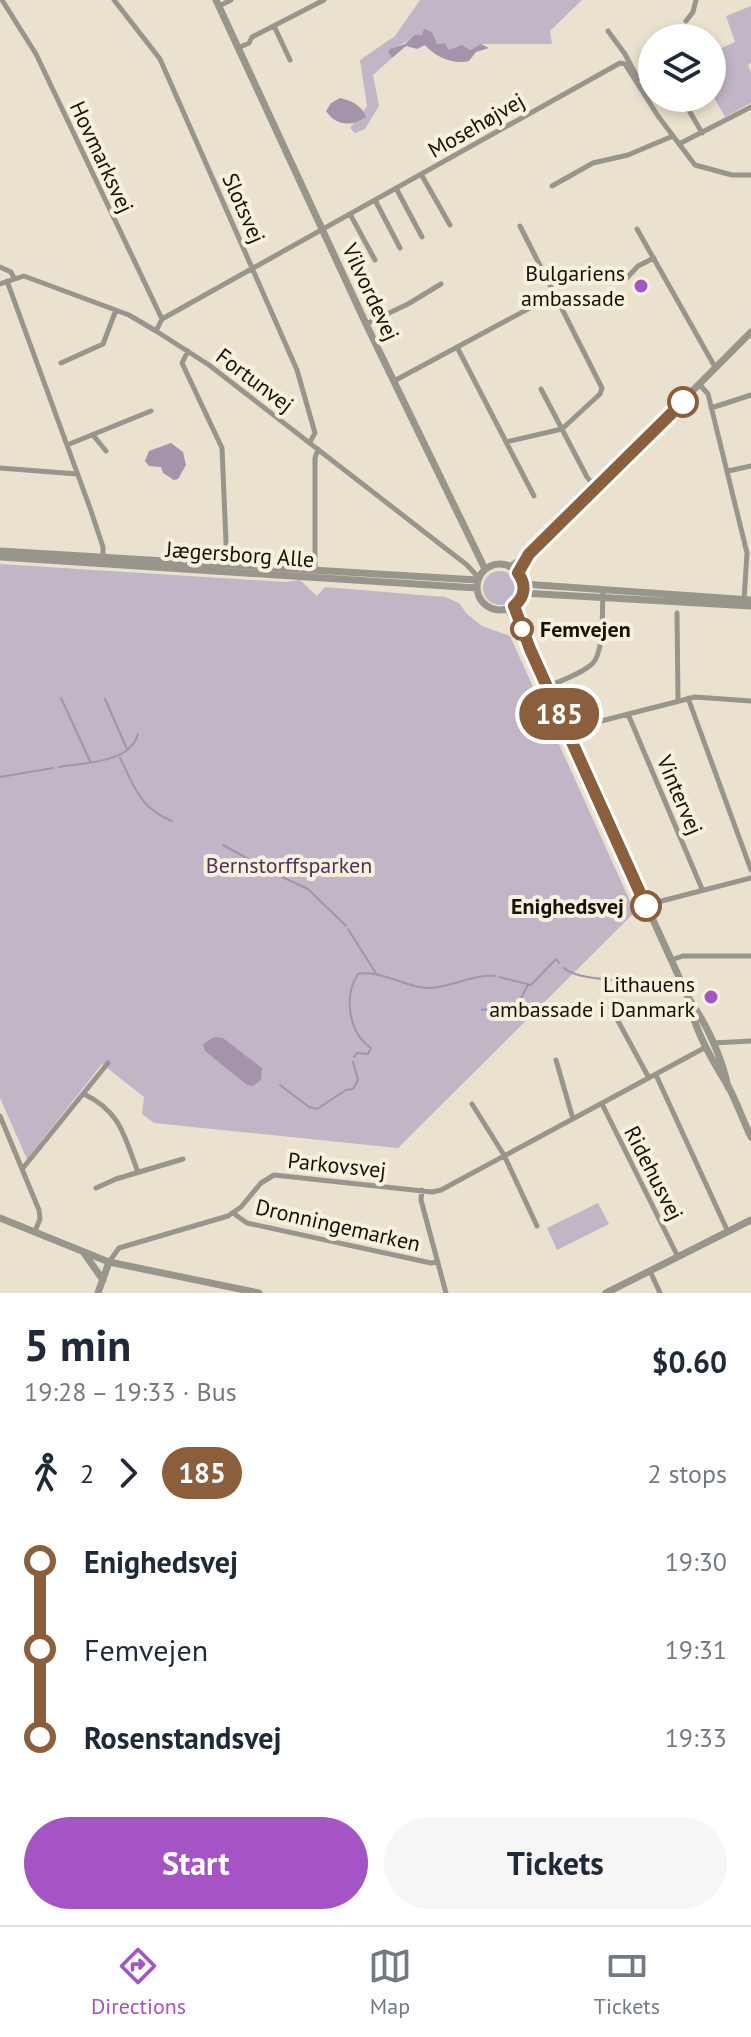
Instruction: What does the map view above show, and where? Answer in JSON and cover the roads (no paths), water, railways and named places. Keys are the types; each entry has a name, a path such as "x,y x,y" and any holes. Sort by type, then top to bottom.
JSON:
{"street":[{"name":"Hovmarksvej","path":"2,0 36,54 162,319"},
{"name":"Slotsvej","path":"114,0 160,59 297,370 315,433 310,442"},
{"path":"217,3 231,0"},
{"path":"238,48 324,0"},
{"path":"686,21 693,12 696,0"},
{"name":"Vilvordevej","path":"217,3 393,382 477,548 482,575"},
{"path":"274,26 290,60"},
{"name":"Mosehøjvej","path":"608,31 635,72 638,84"},
{"name":"Mosehøjvej","path":"162,319 620,63 625,64 638,84"},
{"path":"679,144 751,107"},
{"name":"Mosehøjvej","path":"657,112 689,159 703,169 751,175"},
{"path":"690,112 702,133"},
{"path":"552,186 593,163 628,155 673,136"},
{"path":"421,174 450,225"},
{"path":"396,188 422,237"},
{"path":"375,200 400,248"},
{"path":"350,214 375,260"},
{"path":"506,442 562,429 600,394 602,388 520,226"},
{"path":"637,229 716,368"},
{"path":"624,281 638,266 654,258"},
{"name":"Fortunvej","path":"0,267 11,272 14,278 24,276 116,310 188,351 482,575"},
{"path":"14,278 3,283 67,445 103,547 103,560"},
{"path":"366,324 441,284"},
{"path":"393,382 556,294"},
{"path":"61,363 103,344 116,310"},
{"path":"156,331 162,319"},
{"path":"523,588 511,607 498,609 488,605 482,575 510,567 529,554 751,332"},
{"path":"457,347 534,496"},
{"path":"188,351 182,363 222,448 227,568"},
{"path":"523,588 747,602 747,553 708,394 700,385"},
{"path":"541,389 587,477 596,488"},
{"path":"711,408 751,395"},
{"path":"67,445 151,411"},
{"path":"93,435 106,451"},
{"path":"315,571 315,458 318,449"},
{"path":"728,471 751,466"},
{"path":"0,468 77,474"},
{"name":"Jægersborg Alle","path":"0,554 227,568 482,575"},
{"path":"518,573 529,554"},
{"path":"510,567 518,573 523,588"},
{"name":"Jægersborg Alle","path":"227,568 482,575"},
{"path":"547,687 587,668 596,660 603,593"},
{"path":"511,607 689,999 691,1013 751,1137"},
{"path":"677,613 674,623 678,701"},
{"path":"566,730 688,698 750,700 751,708"},
{"path":"688,698 751,870"},
{"name":"Vintervej","path":"628,714 702,889"},
{"path":"646,905 751,878"},
{"path":"671,960 683,956 751,956"},
{"path":"611,1008 649,1078"},
{"path":"709,1045 751,1041"},
{"name":"Parkovsvej","path":"109,1262 119,1248 233,1213 261,1183 279,1174 432,1192 441,1190 709,1045"},
{"path":"556,1060 573,1119"},
{"path":"23,1168 108,1063"},
{"path":"656,1075 728,1232"},
{"path":"84,1094 105,1106 118,1121 138,1172"},
{"path":"472,1104 504,1155 537,1226"},
{"name":"Ridehusvej","path":"602,1104 678,1257"},
{"path":"0,1116 39,1210 40,1219 35,1231"},
{"path":"96,1188 183,1159"},
{"path":"422,1190 421,1200 446,1293"},
{"name":"Dronningemarken","path":"233,1213 247,1223 438,1262"},
{"path":"0,1218 109,1262 259,1293"},
{"path":"606,1293 751,1220"},
{"path":"84,1253 103,1280"},
{"path":"98,1293 109,1262"},
{"path":"650,1271 660,1293"}],"waterway":[{"path":"61,698 90,761"},
{"path":"105,699 127,749"},
{"path":"59,767 116,756 126,751 138,734"},
{"path":"120,758 145,803 172,821"},
{"path":"0,777 53,768"},
{"path":"223,845 261,866"},
{"path":"265,869 308,889 346,926"},
{"path":"348,929 377,975"},
{"path":"499,977 531,985 556,959 559,963"},
{"path":"564,968 591,978 646,982"},
{"path":"354,1057 357,1053 368,1054 371,1048 358,1033 351,1014 351,993 358,974 375,974 426,988 495,976"},
{"path":"521,998 528,985"},
{"path":"482,1010 517,1002"},
{"path":"280,1085 309,1107 317,1109 346,1090 353,1089 358,1080 353,1062"}],"place":[{"name":"Bulgariens ambassade","path":"641,286"},
{"name":"Femvejen","path":"522,629"},
{"name":"Enighedsvej","path":"646,906"},
{"name":"Lithauens ambassade i Danmark","path":"711,997"}],"park label":[{"name":"Bernstorffsparken","path":"289,865"}]}
